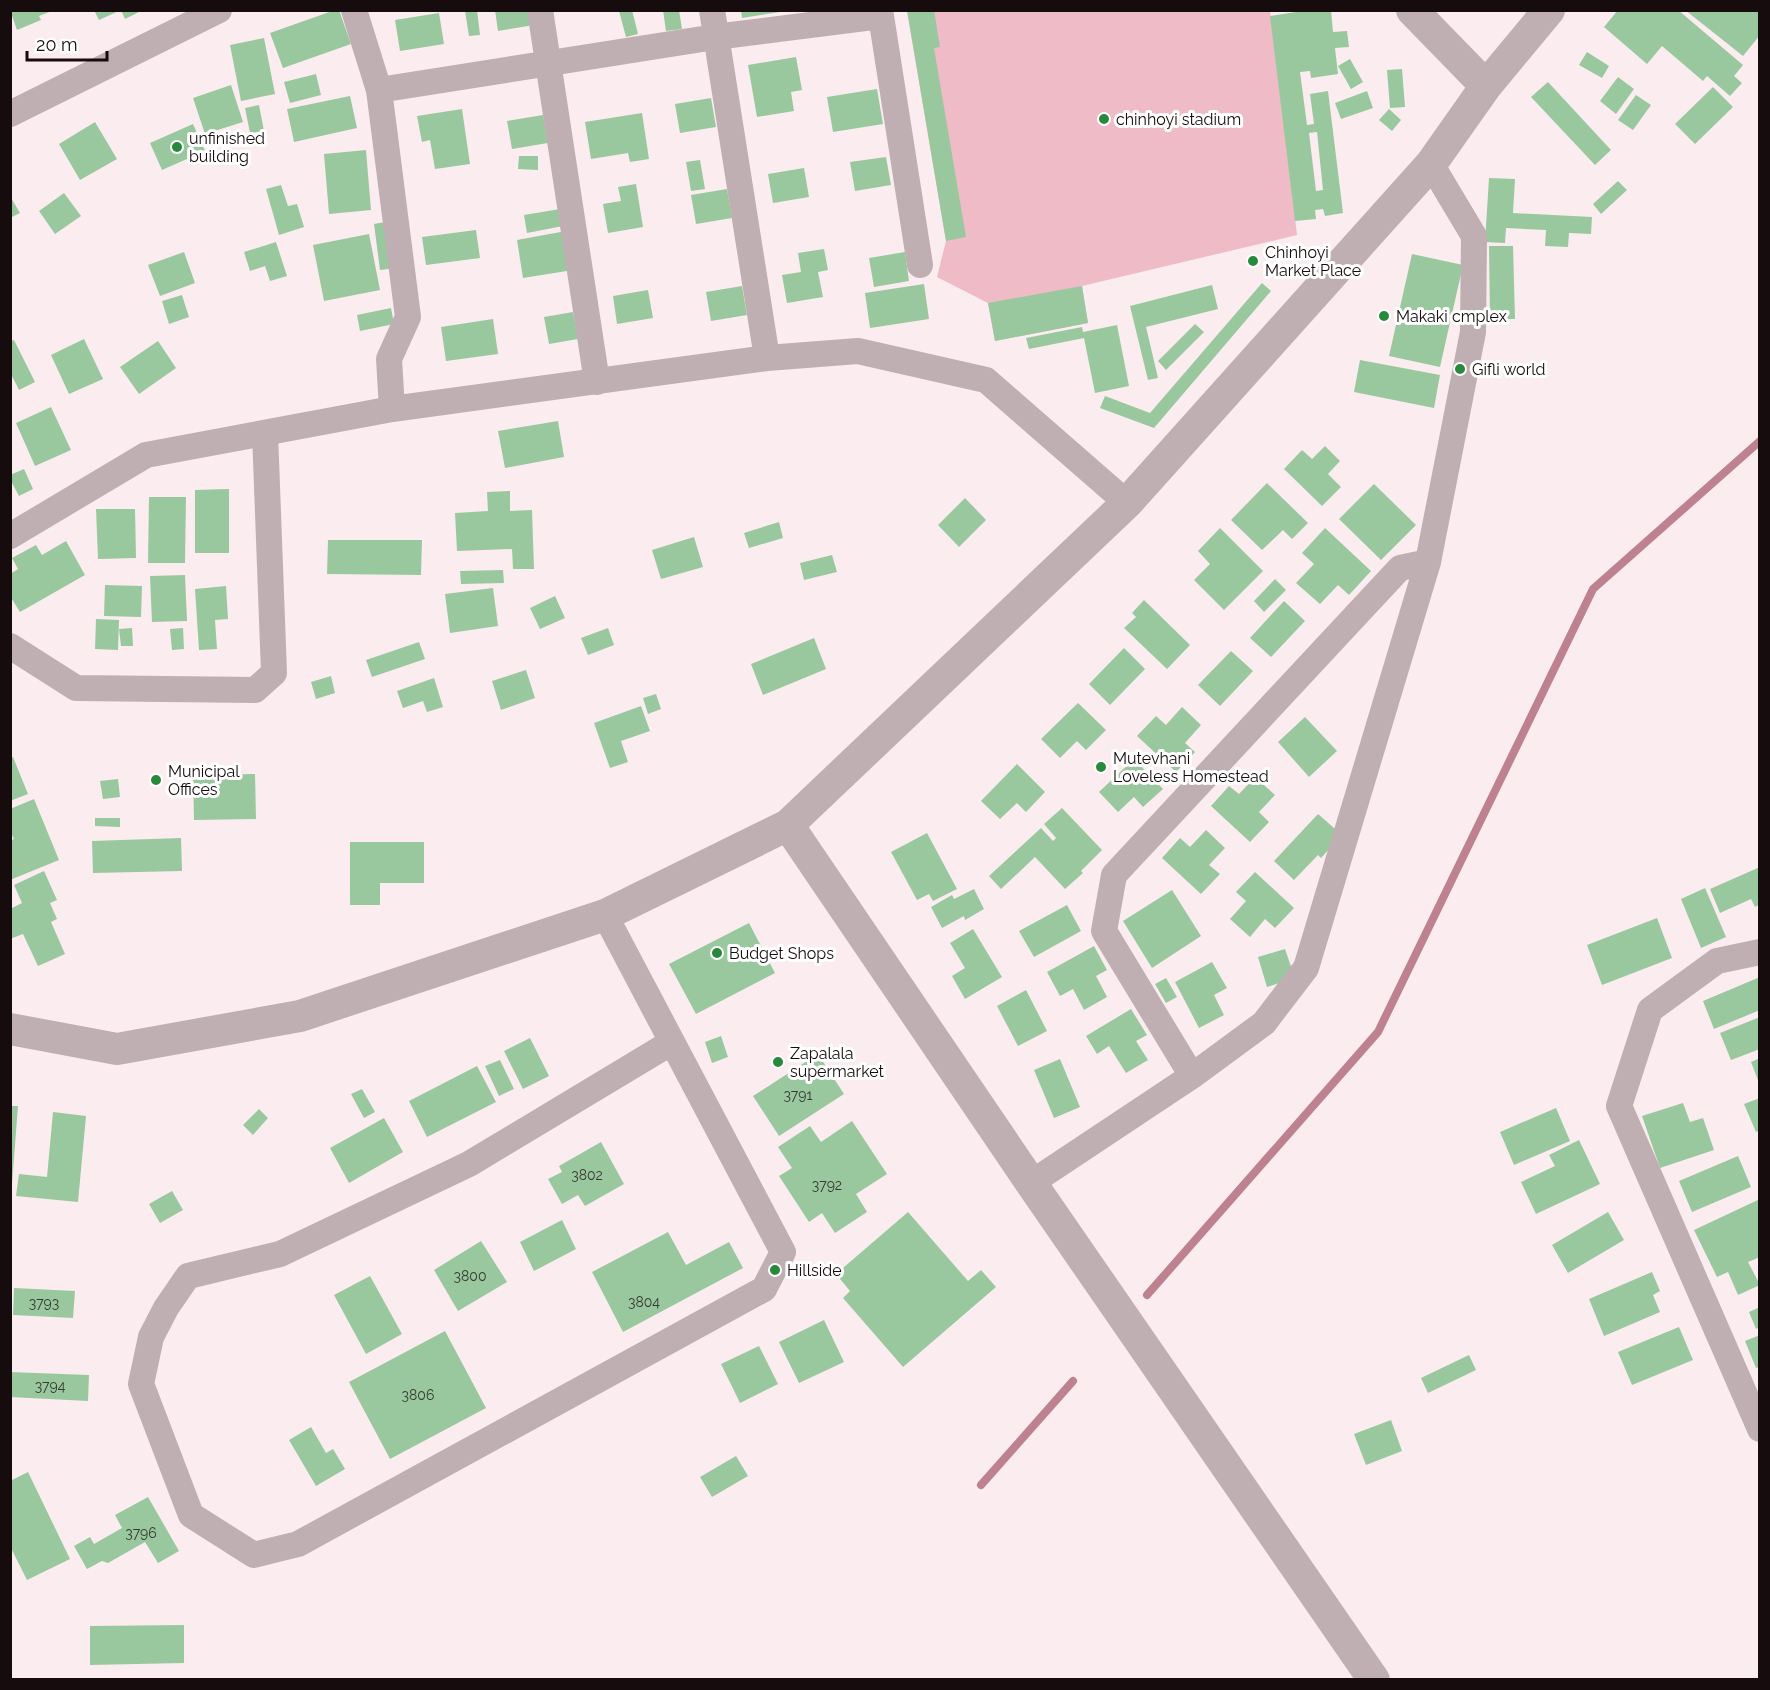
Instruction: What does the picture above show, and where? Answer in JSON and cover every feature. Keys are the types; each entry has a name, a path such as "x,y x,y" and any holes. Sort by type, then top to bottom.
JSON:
{"street":[{"path":"10,114 219,10"},
{"path":"354,10 379,90 408,317 389,359 392,410"},
{"path":"540,10 597,382"},
{"path":"712,10 766,358"},
{"path":"1412,10 1486,86"},
{"path":"10,1029 117,1049 300,1016 605,915 788,825 1127,503 1431,164 1486,86 1549,10"},
{"path":"379,90 880,13 920,265"},
{"path":"1031,1183 1192,1076 1264,1023 1306,968 1428,562 1473,332 1474,236 1431,164"},
{"path":"10,536 146,455 392,410 766,358 858,351 986,380 1127,503"},
{"path":"10,646 76,688 255,690 274,674 265,433"},
{"path":"1192,1076 1104,931 1114,875 1400,568 1428,562"},
{"path":"788,825 1031,1183 1374,1680"},
{"path":"605,915 783,1252 764,1289 298,1544 254,1555 191,1515 141,1384 151,1337 165,1308 188,1276 280,1254 469,1164 672,1042"},
{"path":"1760,952 1717,961 1650,1010 1619,1106 1760,1429"}],"shaded area":[{"name":"chinhoyi stadium","path":"907,11 1270,11 1297,235 1082,286 1088,323 995,341 988,303 937,277 946,241"}],"building":[{"path":"10,10 52,11 39,16 41,20 17,30"},
{"path":"94,10 121,10 99,20"},
{"path":"121,10 143,10 125,19"},
{"path":"339,10 351,44 283,68 270,33"},
{"path":"477,10 480,35 469,36 465,11"},
{"path":"495,10 532,10 534,25 498,31"},
{"path":"632,10 638,34 626,37 619,11"},
{"path":"663,10 679,10 682,29 666,31"},
{"path":"741,10 780,10 780,12 742,18"},
{"path":"907,10 934,10 940,47 934,48 966,237 946,241"},
{"path":"1309,10 1331,10 1333,32 1347,31 1349,47 1335,48 1338,74 1311,78 1310,71 1300,72 1307,125 1314,124 1310,94 1328,91 1343,213 1325,216 1323,209 1315,210 1316,219 1295,221 1270,16","holes":["1317,132 1323,190 1316,191 1309,133"]},
{"path":"1618,10 1678,10 1743,65 1734,76 1742,83 1730,96 1707,76 1703,81 1662,46 1647,64 1604,27"},
{"path":"1685,10 1757,10 1760,13 1760,35 1743,56"},
{"path":"439,13 444,44 400,51 395,20"},
{"path":"264,38 275,94 241,101 230,45"},
{"path":"1587,52 1609,66 1602,78 1579,65"},
{"path":"796,57 802,90 791,92 794,111 757,117 748,65"},
{"path":"1350,59 1363,82 1351,89 1338,66"},
{"path":"1402,69 1405,107 1390,108 1387,70"},
{"path":"316,74 321,95 290,103 284,82"},
{"path":"1618,77 1634,89 1616,114 1600,101"},
{"path":"1548,82 1611,150 1595,165 1531,97"},
{"path":"231,85 243,122 205,134 193,98"},
{"path":"1713,87 1733,107 1695,144 1675,124"},
{"path":"877,89 883,124 833,132 827,97"},
{"path":"1367,91 1373,108 1341,119 1335,103"},
{"path":"1636,95 1651,105 1633,130 1618,120"},
{"path":"350,96 357,128 294,142 287,109"},
{"path":"711,98 716,127 680,133 675,104"},
{"path":"259,105 264,131 250,133 245,108"},
{"path":"462,109 470,164 435,169 430,140 422,142 417,116"},
{"path":"1389,109 1401,120 1392,131 1379,120"},
{"path":"642,113 649,159 630,162 628,153 591,159 585,122"},
{"path":"543,115 548,143 512,149 507,121"},
{"path":"95,122 117,159 80,180 59,144"},
{"name":"unfinished building","path":"193,124 205,151 162,170 150,143"},
{"path":"366,150 371,210 329,214 324,154"},
{"path":"519,156 538,156 538,170 518,169"},
{"path":"886,157 891,185 855,191 850,162"},
{"path":"700,160 705,189 691,191 686,162"},
{"path":"804,168 809,197 773,203 768,174"},
{"path":"1489,178 1515,179 1513,213 1592,217 1591,234 1569,233 1568,247 1545,246 1546,230 1506,228 1505,243 1485,242"},
{"path":"1618,181 1627,190 1601,214 1593,204"},
{"path":"636,184 643,227 608,233 603,204 621,201 618,187"},
{"path":"281,185 288,206 297,204 304,227 279,235 266,189"},
{"path":"727,189 732,218 696,224 691,195"},
{"path":"64,193 81,216 55,234 39,211"},
{"path":"10,196 20,213 10,218"},
{"path":"560,209 563,226 527,233 524,215"},
{"path":"391,221 397,268 380,270 374,224"},
{"path":"476,230 480,258 426,265 422,237"},
{"path":"566,231 573,270 523,278 517,240"},
{"path":"369,234 380,290 324,301 313,245"},
{"path":"276,242 287,276 270,281 265,266 250,271 244,252"},
{"path":"1489,246 1513,246 1515,319 1490,319"},
{"path":"824,249 828,270 818,272 823,297 787,303 782,275 801,272 798,253"},
{"path":"184,252 195,283 160,296 148,265"},
{"path":"905,252 909,281 874,287 869,258"},
{"path":"1412,254 1463,265 1440,367 1389,356"},
{"path":"1262,283 1271,291 1154,428 1100,408 1105,396 1150,413"},
{"path":"924,284 929,319 870,328 865,293"},
{"path":"1212,285 1218,309 1146,327 1158,378 1148,380 1130,306"},
{"path":"742,286 747,315 711,321 706,292"},
{"path":"1082,286 1088,323 995,341 988,303"},
{"path":"648,290 653,318 617,324 613,296"},
{"path":"182,295 189,317 169,324 162,301"},
{"path":"391,308 394,324 360,331 357,315"},
{"path":"573,312 578,339 549,344 544,317"},
{"path":"493,319 498,354 446,361 441,327"},
{"path":"1195,324 1204,332 1166,370 1158,361"},
{"path":"1117,325 1129,386 1095,393 1084,338 1029,349 1026,338 1082,327 1083,332"},
{"path":"84,339 103,379 69,394 51,355"},
{"path":"14,340 35,382 19,390 10,372 10,341"},
{"path":"158,341 176,368 139,394 120,367"},
{"path":"1360,360 1440,375 1434,408 1354,392"},
{"path":"51,407 71,450 35,466 16,423"},
{"path":"558,421 564,457 505,468 498,431"},
{"path":"1325,446 1340,461 1328,474 1341,487 1322,506 1284,469 1302,450 1312,459"},
{"path":"24,469 33,489 19,496 10,475"},
{"path":"1267,483 1308,523 1292,539 1283,530 1262,550 1231,520"},
{"path":"1374,484 1416,525 1381,560 1339,519"},
{"path":"229,489 229,553 195,553 195,490"},
{"path":"510,491 510,511 532,510 534,569 513,569 512,549 457,551 455,513 488,511 487,492"},
{"path":"149,497 186,497 185,563 148,563"},
{"path":"965,498 986,520 959,547 938,525"},
{"path":"96,509 135,509 136,558 98,559"},
{"path":"779,522 783,538 749,548 744,533"},
{"path":"1220,528 1263,571 1224,610 1194,580 1210,564 1198,551"},
{"path":"1325,528 1371,571 1349,595 1338,585 1320,604 1296,583 1314,564 1302,553"},
{"path":"694,537 703,567 661,579 652,550"},
{"path":"328,540 422,540 421,575 327,574"},
{"path":"66,541 85,575 20,612 10,596 10,574 18,569 12,558 36,545 42,555"},
{"path":"832,555 837,572 804,580 800,563"},
{"path":"503,570 504,583 461,584 460,571"},
{"path":"185,575 187,621 152,622 150,576"},
{"path":"1275,579 1286,590 1264,612 1254,601"},
{"path":"105,585 142,586 141,617 104,616"},
{"path":"226,586 228,619 215,620 217,649 199,650 195,589"},
{"path":"493,588 498,626 450,633 445,594"},
{"path":"555,596 565,618 540,629 530,608"},
{"path":"1144,600 1190,645 1167,669 1124,628 1136,617 1132,613"},
{"path":"1284,601 1305,621 1271,657 1250,638"},
{"path":"96,619 119,620 118,650 95,649"},
{"path":"132,628 133,646 121,646 119,629"},
{"path":"183,628 184,649 172,650 170,629"},
{"path":"608,628 614,645 588,655 581,638"},
{"path":"814,638 826,669 763,695 751,664"},
{"path":"419,642 425,659 372,677 366,660"},
{"path":"1124,648 1145,669 1110,705 1089,684"},
{"path":"1231,651 1253,671 1220,706 1198,685"},
{"path":"526,670 535,698 501,710 492,681"},
{"path":"331,676 335,693 316,699 311,682"},
{"path":"434,678 443,707 427,712 423,701 403,708 397,691"},
{"path":"656,694 661,709 648,714 643,698"},
{"path":"1078,703 1106,730 1086,750 1077,741 1060,758 1041,739"},
{"path":"641,706 650,731 621,741 628,762 610,768 594,723"},
{"path":"1182,707 1201,725 1185,743 1195,752 1176,772 1137,736 1156,716 1166,725"},
{"path":"1305,717 1337,751 1309,777 1278,742"},
{"path":"13,757 28,794 10,801 10,758"},
{"path":"1134,759 1163,789 1143,807 1134,797 1118,812 1099,792"},
{"path":"1017,764 1045,792 1026,812 1017,803 1000,819 981,801"},
{"path":"255,774 256,819 194,820 193,775"},
{"path":"1255,777 1275,795 1259,812 1269,822 1250,842 1211,806 1229,786 1239,794"},
{"path":"118,779 120,797 103,799 100,781"},
{"path":"34,799 59,860 10,880 10,841 14,839 10,831 10,809"},
{"path":"1062,808 1102,850 1081,871 1083,873 1065,889 1035,857 1001,889 989,876 1041,828 1053,841 1056,838 1044,824"},
{"path":"1318,814 1342,835 1321,858 1318,855 1294,880 1274,861"},
{"path":"95,818 120,818 120,827 95,826"},
{"path":"1206,830 1225,848 1209,865 1220,874 1201,894 1162,858 1180,838 1190,847"},
{"path":"927,833 957,889 933,901 929,894 917,900 891,852"},
{"path":"181,838 182,871 93,873 92,841"},
{"path":"350,842 424,842 424,883 380,883 380,905 350,905"},
{"path":"1760,867 1760,904 1755,907 1751,899 1720,913 1710,889"},
{"path":"44,871 57,900 50,903 57,919 51,922 65,954 38,966 23,934 10,939 10,909 22,903 14,885"},
{"path":"1255,872 1294,908 1275,928 1265,919 1250,937 1230,919 1246,901 1236,892"},
{"path":"1705,888 1726,937 1701,948 1681,899"},
{"path":"974,889 984,909 965,920 964,916 942,928 931,907 952,895 954,899"},
{"path":"1172,890 1201,936 1152,968 1123,921"},
{"path":"1067,905 1081,931 1034,957 1019,931"},
{"path":"1657,918 1672,958 1602,985 1587,945"},
{"path":"749,923 775,973 696,1014 669,964"},
{"path":"973,929 1002,977 965,999 952,976 965,968 950,943"},
{"path":"1094,946 1107,970 1096,976 1107,997 1084,1010 1073,989 1060,996 1047,972"},
{"path":"1285,949 1295,978 1267,987 1258,957"},
{"path":"1212,962 1227,988 1214,995 1224,1015 1199,1028 1175,982"},
{"path":"1760,977 1760,1010 1714,1029 1703,1001"},
{"path":"1166,978 1177,997 1166,1003 1155,984"},
{"path":"1026,990 1047,1031 1018,1046 997,1006"},
{"path":"1131,1009 1147,1035 1136,1041 1148,1060 1126,1073 1109,1046 1097,1054 1086,1036"},
{"path":"1760,1017 1760,1049 1731,1060 1720,1033"},
{"path":"721,1036 728,1057 712,1063 705,1042"},
{"path":"530,1038 549,1076 523,1089 504,1051"},
{"path":"818,1054 844,1094 779,1136 753,1096"},
{"path":"1760,1058 1760,1083 1759,1083 1751,1062"},
{"path":"1060,1059 1080,1107 1054,1118 1034,1070"},
{"path":"500,1060 514,1089 499,1096 485,1066"},
{"path":"477,1066 496,1102 427,1137 409,1101"},
{"path":"362,1089 375,1112 364,1118 351,1094"},
{"path":"1760,1098 1760,1130 1756,1132 1744,1104"},
{"path":"1683,1103 1690,1122 1703,1118 1714,1150 1660,1168 1642,1116"},
{"path":"10,1106 18,1106 12,1184 10,1184"},
{"path":"1556,1108 1570,1141 1514,1165 1500,1132"},
{"path":"259,1109 268,1118 253,1135 243,1125"},
{"path":"53,1112 86,1116 78,1202 16,1196 19,1174 47,1177"},
{"path":"384,1118 403,1152 349,1183 330,1148"},
{"path":"852,1121 887,1174 856,1194 867,1212 835,1233 822,1213 809,1222 779,1176 792,1168 778,1147 810,1126 821,1142"},
{"path":"1579,1140 1600,1184 1536,1214 1521,1182 1555,1166 1549,1155"},
{"path":"601,1142 624,1184 585,1206 578,1195 562,1204 548,1179 562,1172 559,1166"},
{"path":"1738,1156 1751,1187 1692,1212 1679,1181"},
{"path":"172,1191 183,1210 160,1223 149,1204"},
{"path":"1760,1199 1760,1257 1748,1262 1760,1285 1738,1295 1728,1272 1717,1277 1694,1230"},
{"path":"908,1212 968,1281 981,1270 996,1287 903,1367 843,1298 850,1291 836,1274"},
{"path":"1608,1212 1624,1240 1568,1273 1552,1245"},
{"path":"562,1220 576,1249 534,1271 520,1242"},
{"path":"668,1232 686,1265 729,1242 743,1268 623,1332 592,1272"},
{"path":"481,1241 507,1282 458,1311 434,1270"},
{"path":"1652,1272 1660,1291 1653,1295 1660,1312 1604,1336 1589,1299"},
{"path":"370,1276 402,1334 366,1354 334,1295"},
{"path":"14,1288 75,1291 73,1318 13,1315"},
{"path":"1760,1307 1760,1327 1756,1329 1749,1312"},
{"path":"824,1320 844,1362 799,1383 779,1342"},
{"path":"1679,1327 1693,1360 1632,1385 1618,1352"},
{"path":"445,1331 486,1408 390,1459 349,1382"},
{"path":"1760,1335 1760,1367 1756,1368 1745,1341"},
{"path":"759,1346 778,1384 740,1403 721,1364"},
{"path":"1469,1355 1476,1370 1428,1393 1421,1378"},
{"path":"10,1372 89,1375 88,1401 10,1397"},
{"path":"1391,1420 1402,1451 1366,1465 1354,1434"},
{"path":"311,1427 326,1453 333,1449 345,1469 316,1486 289,1440"},
{"path":"736,1456 748,1476 712,1497 700,1477"},
{"path":"28,1472 70,1559 27,1580 10,1546 10,1481"},
{"path":"148,1497 179,1551 158,1563 145,1542 108,1563 102,1561 87,1569 74,1546 90,1537 94,1544 122,1528 115,1515"},
{"path":"184,1625 184,1663 90,1665 90,1626"}],"waterway":[{"path":"1147,1295 1378,1032 1593,589 1760,441"},
{"path":"981,1485 1073,1381"}],"place":[{"name":"chinhoyi stadium","path":"1104,119"},
{"name":"unfinished building","path":"177,147"},
{"name":"Chinhoyi Market Place","path":"1253,261"},
{"name":"Makaki cmplex","path":"1384,316"},
{"name":"Gifli world","path":"1460,369"},
{"name":"Mutevhani Loveless Homestead","path":"1101,767"},
{"name":"Municipal Offices","path":"156,780"},
{"name":"Budget Shops","path":"717,953"},
{"name":"Zapalala supermarket","path":"778,1062"},
{"name":"Hillside","path":"775,1270"}]}
